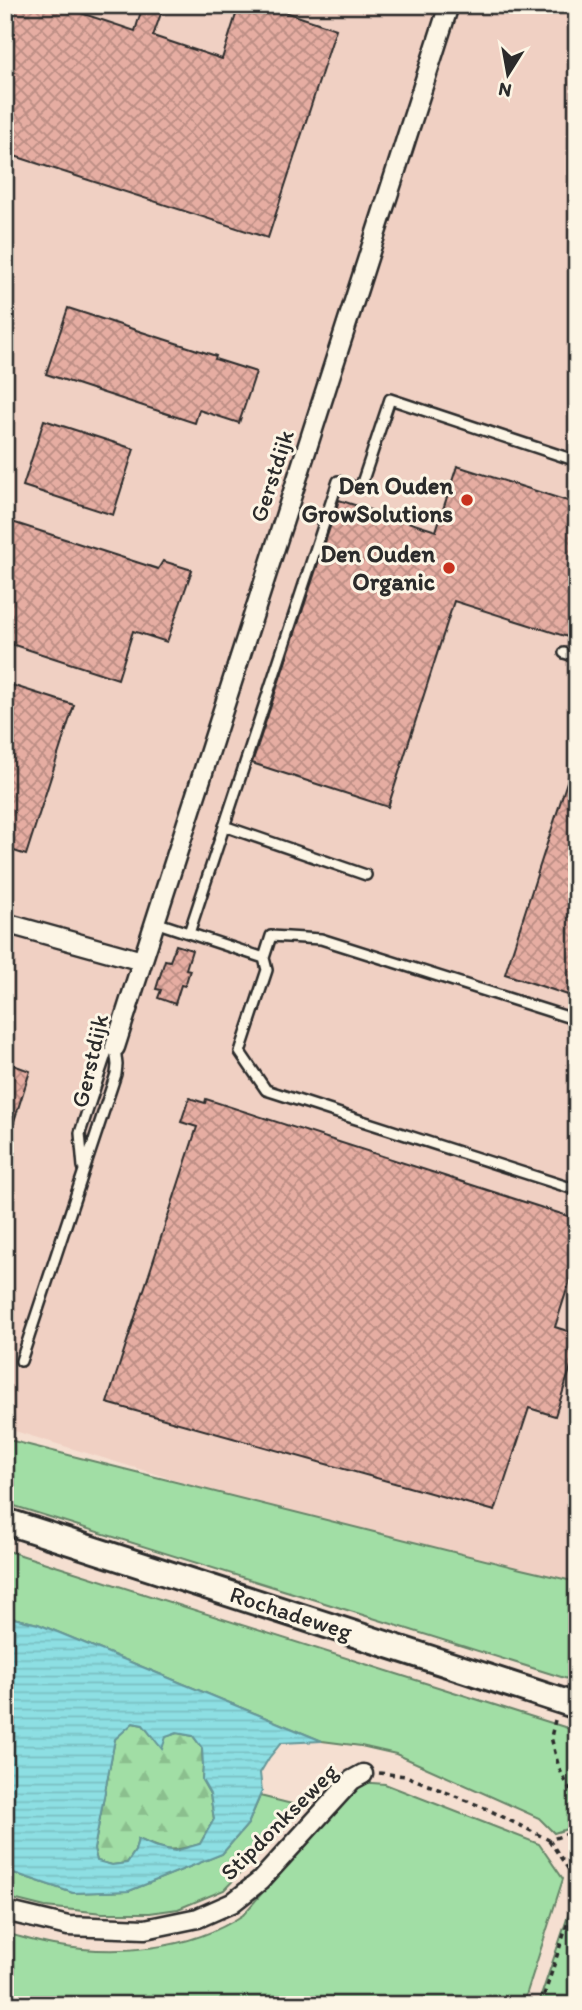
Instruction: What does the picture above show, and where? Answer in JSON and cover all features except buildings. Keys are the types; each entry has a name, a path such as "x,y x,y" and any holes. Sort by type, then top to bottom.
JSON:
{"main road":[{"name":"Rochadeweg","path":"5,1521 577,1706"}],"street":[{"name":"Gerstdijk","path":"111,1050 155,922 449,5"},
{"path":"5,923 142,961"},
{"name":"Stipdonkseweg","path":"5,1911 81,1927 145,1928 198,1918 232,1903 260,1881 352,1780 363,1774"}],"lane":[{"path":"189,933 338,481 360,489 390,399 577,461"},
{"path":"564,653 577,657"},
{"path":"224,826 366,875"},
{"path":"155,922 264,958"},
{"path":"577,1020 321,939 271,936 264,958 267,970 240,1052 265,1090 577,1190"},
{"name":"Gerstdijk","path":"21,1361 116,1074 111,1050"},
{"name":"Gerstdijk","path":"84,1172 80,1133 111,1050"}],"path":[{"path":"555,1718 551,1737 559,1768 577,1804"},
{"name":"Stipdonkseweg","path":"363,1774 384,1772 406,1776 485,1808 549,1840"},
{"path":"577,1831 549,1840 577,1882"},
{"path":"541,2005 577,1894"}],"shaded area":[{"path":"5,5 577,5 577,1603 5,1428"}],"green space":[{"path":"5,1439 577,1582 577,1668 574,1681 5,1503"},
{"path":"5,1550 577,1731 577,1826 554,1833 539,1818 396,1754 322,1741 38,1624 5,1616"},
{"path":"132,1723 143,1725 162,1748 165,1737 177,1733 193,1736 202,1748 202,1780 210,1794 214,1819 200,1844 169,1849 138,1839 135,1851 127,1863 112,1865 97,1861 94,1849 115,1739"},
{"path":"359,1782 385,1784 539,1844 563,1879 523,2005 5,2005 5,1933 47,1944 126,1950 176,1943 222,1927 243,1915"},
{"path":"260,1796 304,1807 224,1890 178,1909 150,1913 103,1913 45,1907 5,1897 5,1870 73,1893 129,1891 222,1854 248,1824"},
{"path":"577,1889 577,1984 570,2005 538,2005"}],"water":[{"path":"5,1616 38,1624 322,1741 281,1743 260,1773 262,1791 248,1824 222,1854 129,1891 73,1893 5,1870","holes":["133,1723 143,1725 162,1749 166,1737 177,1733 193,1736 202,1748 202,1780 210,1794 214,1819 200,1844 175,1851 138,1839 135,1851 127,1863 112,1865 97,1861 94,1849 115,1739"]}],"place":[{"name":"Den Ouden GrowSolutions","path":"467,500"},
{"name":"Den Ouden Organic","path":"449,568"}]}
